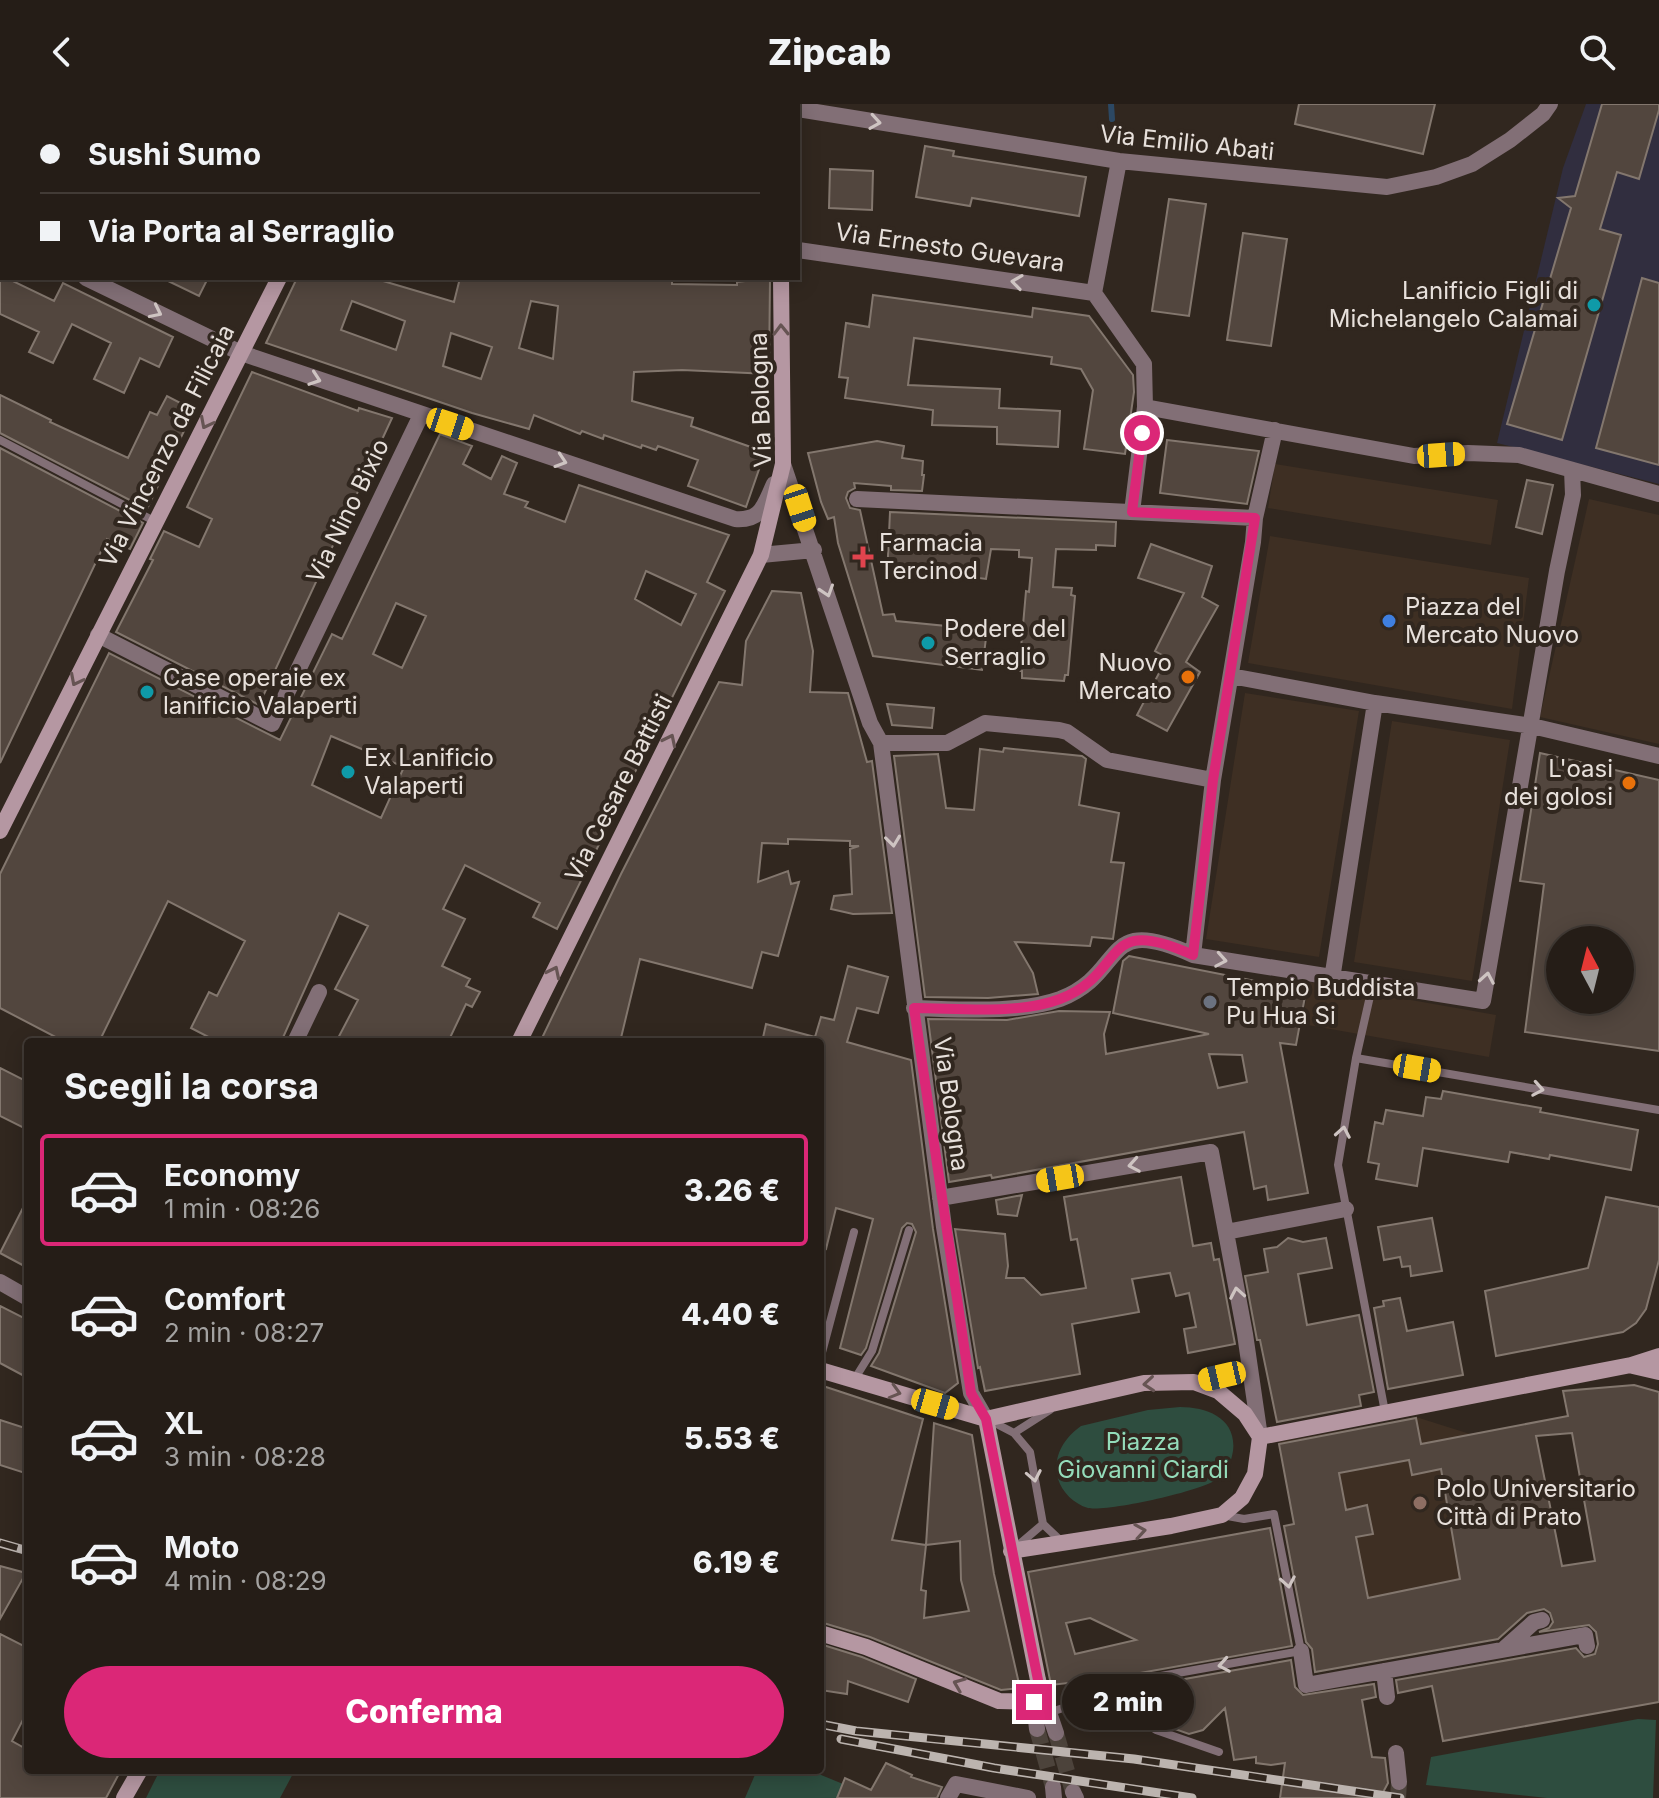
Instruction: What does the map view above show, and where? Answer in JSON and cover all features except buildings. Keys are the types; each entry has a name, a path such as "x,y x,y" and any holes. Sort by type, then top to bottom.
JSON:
{"street":[{"name":"Via Emilio Abati","path":"800,109 1119,161 1387,187 1436,177 1472,164 1510,140 1543,114 1550,104"},
{"path":"1119,161 1094,293 1144,364 1145,407 1132,512"},
{"name":"Via Ernesto Guevara","path":"800,250 1094,293"},
{"path":"90,280 241,353 735,519 748,520 759,514 783,464"},
{"name":"Via Vincenzo da Filicaia","path":"0,831 278,280"},
{"name":"Via Bologna","path":"781,280 783,464 870,723 881,743 940,1198 941,1228 971,1393 986,1419"},
{"path":"1145,407 1414,456 1468,453 1519,455 1659,494"},
{"name":"Via Nino Bixio","path":"98,635 272,724 421,415"},
{"path":"1193,955 1213,780 1255,518 1275,430"},
{"name":"Via Cesare Battisti","path":"521,1038 761,555 783,464"},
{"path":"914,1008 1026,1007 1060,999 1090,983 1122,945 1135,939 1151,939 1193,955 1483,1001 1557,571 1573,495 1572,470"},
{"path":"857,499 1255,518"},
{"path":"761,555 814,550"},
{"path":"1231,676 1375,703 1532,726 1659,756"},
{"path":"1332,979 1375,703"},
{"path":"881,743 947,743 985,723 1059,730 1067,732 1107,760 1213,780"},
{"path":"297,1038 319,992"},
{"path":"940,1198 1211,1152 1251,1370 1260,1437 1255,1474 1242,1498 1222,1515 1011,1551"},
{"path":"1226,1232 1346,1209"},
{"path":"0,1282 24,1296"},
{"path":"1260,1437 1631,1365 1659,1356"},
{"path":"1631,1365 1659,1372"},
{"path":"824,1371 986,1419 1144,1383 1194,1382 1218,1391 1245,1414 1260,1437"},
{"path":"986,1419 1038,1680 1034,1702 1037,1729"},
{"path":"1504,1649 1534,1622 1542,1620"},
{"path":"824,1634 866,1647 999,1701 1034,1702"},
{"path":"1301,1651 1306,1685 1585,1635 1587,1646"},
{"path":"1384,1671 1387,1697"},
{"path":"1038,1680 1058,1709 1056,1733"},
{"path":"1396,1753 1399,1782"},
{"path":"124,1798 138,1774"},
{"path":"948,1798 956,1784 1028,1798"}],"lane":[{"path":"0,440 156,522"},
{"path":"1373,983 1356,1058 1338,1165 1385,1413"},
{"path":"1356,1058 1659,1110"},
{"path":"854,1380 872,1351 909,1230"},
{"path":"824,1345 854,1232"},
{"path":"1194,1382 1251,1370"},
{"path":"1014,1433 1068,1399"},
{"path":"986,1419 1014,1433 1030,1452 1043,1524 1063,1543"},
{"path":"1058,1709 1077,1691 1301,1651 1274,1514 1244,1519 1222,1515"},
{"path":"1011,1551 1043,1524"},
{"path":"1058,1709 1134,1715 1156,1730 1219,1752"}],"shaded area":[{"name":"Lanificio Figli di Michelangelo Calamai","path":"1586,104 1659,104 1659,484 1497,443 1563,168"},
{"name":"Piazza del Mercato Nuovo","path":"1275,464 1498,500 1491,545 1268,508"},
{"name":"Piazza del Mercato Nuovo","path":"1589,499 1659,515 1659,744 1540,717"},
{"name":"Piazza del Mercato Nuovo","path":"1270,536 1529,578 1512,709 1248,663"},
{"path":"1245,693 1359,711 1319,957 1206,939"},
{"path":"1392,721 1510,740 1472,981 1354,962"},
{"path":"1309,982 1496,1015 1489,1057 1302,1024"},
{"name":"Polo Universitario Città di Prato","path":"1416,1417 1470,1434 1534,1422 1563,1566 1318,1648 1279,1442"}],"green space":[{"name":"Piazza Giovanni Ciardi","path":"1180,1407 1210,1412 1230,1431 1232,1455 1227,1469 1219,1478 1176,1494 1134,1504 1098,1508 1083,1506 1066,1493 1058,1479 1058,1456 1069,1436 1081,1426 1148,1410"},
{"path":"1638,1719 1656,1720 1653,1798 1547,1798 1426,1785 1431,1757"},
{"path":"158,1774 293,1774 280,1798 146,1798"},
{"path":"755,1774 819,1774 843,1784 837,1798 745,1798"}],"waterway":[{"path":"1111,104 1112,119"}],"tunnel":[{"path":"1037,1729 1053,1787"},
{"path":"1056,1733 1073,1792"},
{"path":"1398,1798 1399,1782"}],"railway":[{"path":"0,1543 24,1550"},
{"path":"824,1725 856,1731 1134,1759 1400,1798"},
{"path":"841,1739 994,1768 1192,1798"}],"place":[{"name":"Lanificio Figli di Michelangelo Calamai","path":"1594,305"},
{"name":"Farmacia Tercinod","path":"863,557"},
{"name":"Piazza del Mercato Nuovo","path":"1389,621"},
{"name":"Podere del Serraglio","path":"928,643"},
{"name":"Nuovo Mercato","path":"1188,677"},
{"name":"Case operaie ex lanificio Valaperti","path":"147,692"},
{"name":"Ex Lanificio Valaperti","path":"348,772"},
{"name":"L'oasi dei golosi","path":"1629,783"},
{"name":"Tempio Buddista Pu Hua Si","path":"1210,1002"},
{"name":"Polo Universitario Città di Prato","path":"1420,1503"}],"route":[{"path":"1034,1702 1038,1680 986,1419 971,1393 914,1008 1026,1007 1060,999 1090,983 1122,945 1135,939 1151,939 1193,955 1213,780 1255,518 1132,512 1142,433"}]}
